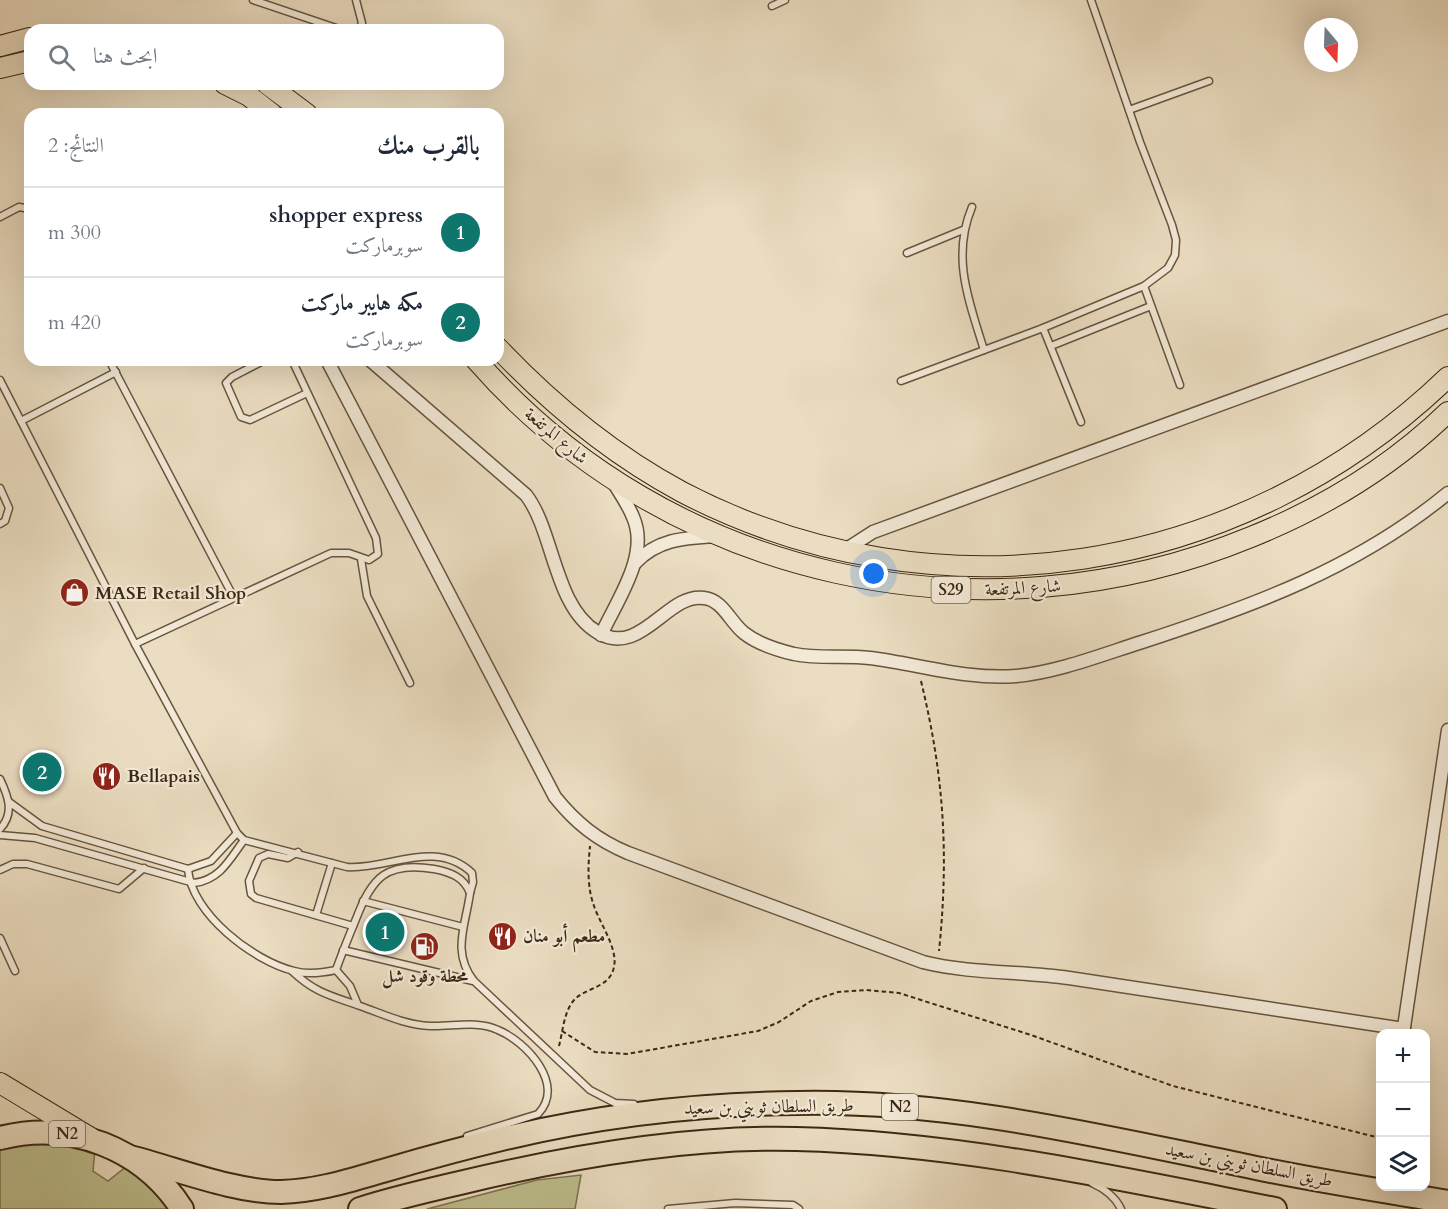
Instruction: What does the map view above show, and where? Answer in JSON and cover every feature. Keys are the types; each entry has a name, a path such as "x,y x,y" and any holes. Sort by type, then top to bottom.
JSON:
{"highway":[{"name":"طريق السلطان ثويني بن سعيد","path":"130,1157 236,1186 269,1191 318,1189 509,1138 593,1119 700,1107 798,1103 906,1107 1036,1122 1247,1166 1376,1188"},
{"name":"N2","path":"0,1138 48,1132 96,1141 130,1157 160,1181 182,1209"},
{"name":"طريق السلطان ثويني بن سعيد","path":"360,1209 516,1169 613,1152 795,1138 968,1152 1044,1164 1275,1209"},
{"name":"طريق السلطان ثويني بن سعيد","path":"1393,1191 1448,1202"}],"main road":[{"path":"0,46 24,40"},
{"path":"0,68 24,62"},
{"path":"237,90 264,108"},
{"path":"275,90 300,108"},
{"name":"شارع المرتفعة","path":"504,354 578,423 663,481 745,520 844,551 944,566 1003,567 1086,560 1156,544 1254,509 1315,479 1399,421 1448,377"},
{"name":"شارع المرتفعة","path":"482,366 552,435 612,480 663,510 719,536 793,561 889,584 988,591 1087,584 1183,562 1275,527 1361,481 1401,453 1448,412"},
{"path":"0,1083 96,1141"}],"street":[{"path":"844,551 873,532 1448,321"},
{"path":"330,366 555,796 570,815 592,834 628,853 895,953 937,966 1069,978 1390,1029"},
{"path":"377,366 526,495 538,514 552,560 565,590 587,625 601,635 617,638 632,636 688,600 706,598 720,604 744,632 778,649 808,656 872,658 982,676 1029,674 1143,642 1246,605 1342,564 1400,530 1448,493"},
{"path":"612,480 633,516 637,529 634,564"},
{"path":"601,635 634,564 643,554 662,543 683,538 719,536"},
{"path":"1403,1029 1448,730"}],"lane":[{"path":"253,0 324,24"},
{"path":"356,0 361,24"},
{"path":"772,6 785,0"},
{"path":"901,381 1043,328 1144,286 1157,279 1168,268 1175,255 1176,240 1091,0"},
{"path":"1129,110 1209,81"},
{"path":"0,217 19,207 24,208"},
{"path":"972,207 963,230 961,255 963,278 984,350"},
{"path":"907,253 963,230"},
{"path":"1144,286 1180,385"},
{"path":"1051,346 1151,306"},
{"path":"1043,328 1081,422"},
{"path":"112,366 234,598"},
{"path":"253,366 232,377 226,383 242,417 250,420 307,393"},
{"path":"135,644 331,553 349,554 361,559 375,558 380,549 378,543 295,366"},
{"path":"21,421 116,372"},
{"path":"0,380 135,644 237,833 244,840 357,868 410,856 443,859 472,873 473,882 460,952 467,972 474,981 602,1098 615,1103 640,1103"},
{"path":"0,488 9,508 9,515 0,524"},
{"path":"361,559 368,596 410,683"},
{"path":"0,779 9,802 8,815 0,829"},
{"path":"9,802 42,826 188,869 211,861 237,833"},
{"path":"0,835 35,838 189,882 203,882 219,873 244,840"},
{"path":"298,852 288,858 268,854 259,858 249,888 256,898 353,926"},
{"path":"0,870 22,863 116,889 123,888 144,868"},
{"path":"124,863 128,870 127,882"},
{"path":"316,915 332,863"},
{"path":"336,970 363,901 375,880 383,874 402,868 427,868 452,874 467,884 470,893"},
{"path":"188,869 189,882 199,902 219,926 257,953 292,971 315,990 404,1023 423,1026 478,1024 496,1028 519,1042 537,1063 550,1094 546,1105 538,1114 456,1140"},
{"path":"363,901 463,927"},
{"path":"0,938 15,971"},
{"path":"343,950 474,981"},
{"path":"292,971 314,973 336,970"},
{"path":"336,970 350,986 358,1005"},
{"path":"770,1095 798,1103"},
{"path":"384,1171 430,1149"},
{"path":"1044,1164 1104,1188 1117,1200 1121,1209"},
{"path":"668,1209 745,1203 794,1205 799,1209"}],"path":[{"path":"918,666 935,740 944,815 945,891 937,966"},
{"path":"556,1057 566,1015 575,999 599,987 609,979 614,969 614,958 593,904 589,882 592,834"},
{"path":"562,1031 596,1052 627,1054 758,1031 779,1022 811,1001 837,992 866,990 899,993 1031,1035 1173,1086 1376,1137"}],"green space":[{"path":"37,1141 95,1149 93,1171 108,1181 127,1166 157,1192 169,1209 0,1209 0,1148"},
{"path":"581,1175 575,1209 427,1209 537,1180"}],"place":[{"name":"MASE Retail Shop","path":"74,593"},
{"name":"مكه هايبر ماركت","path":"42,772"},
{"name":"Bellapais","path":"106,776"},
{"name":"shopper express","path":"385,932"},
{"name":"مطعم أبو منان","path":"502,936"},
{"name":"محطة وقود شل","path":"425,947"}]}
